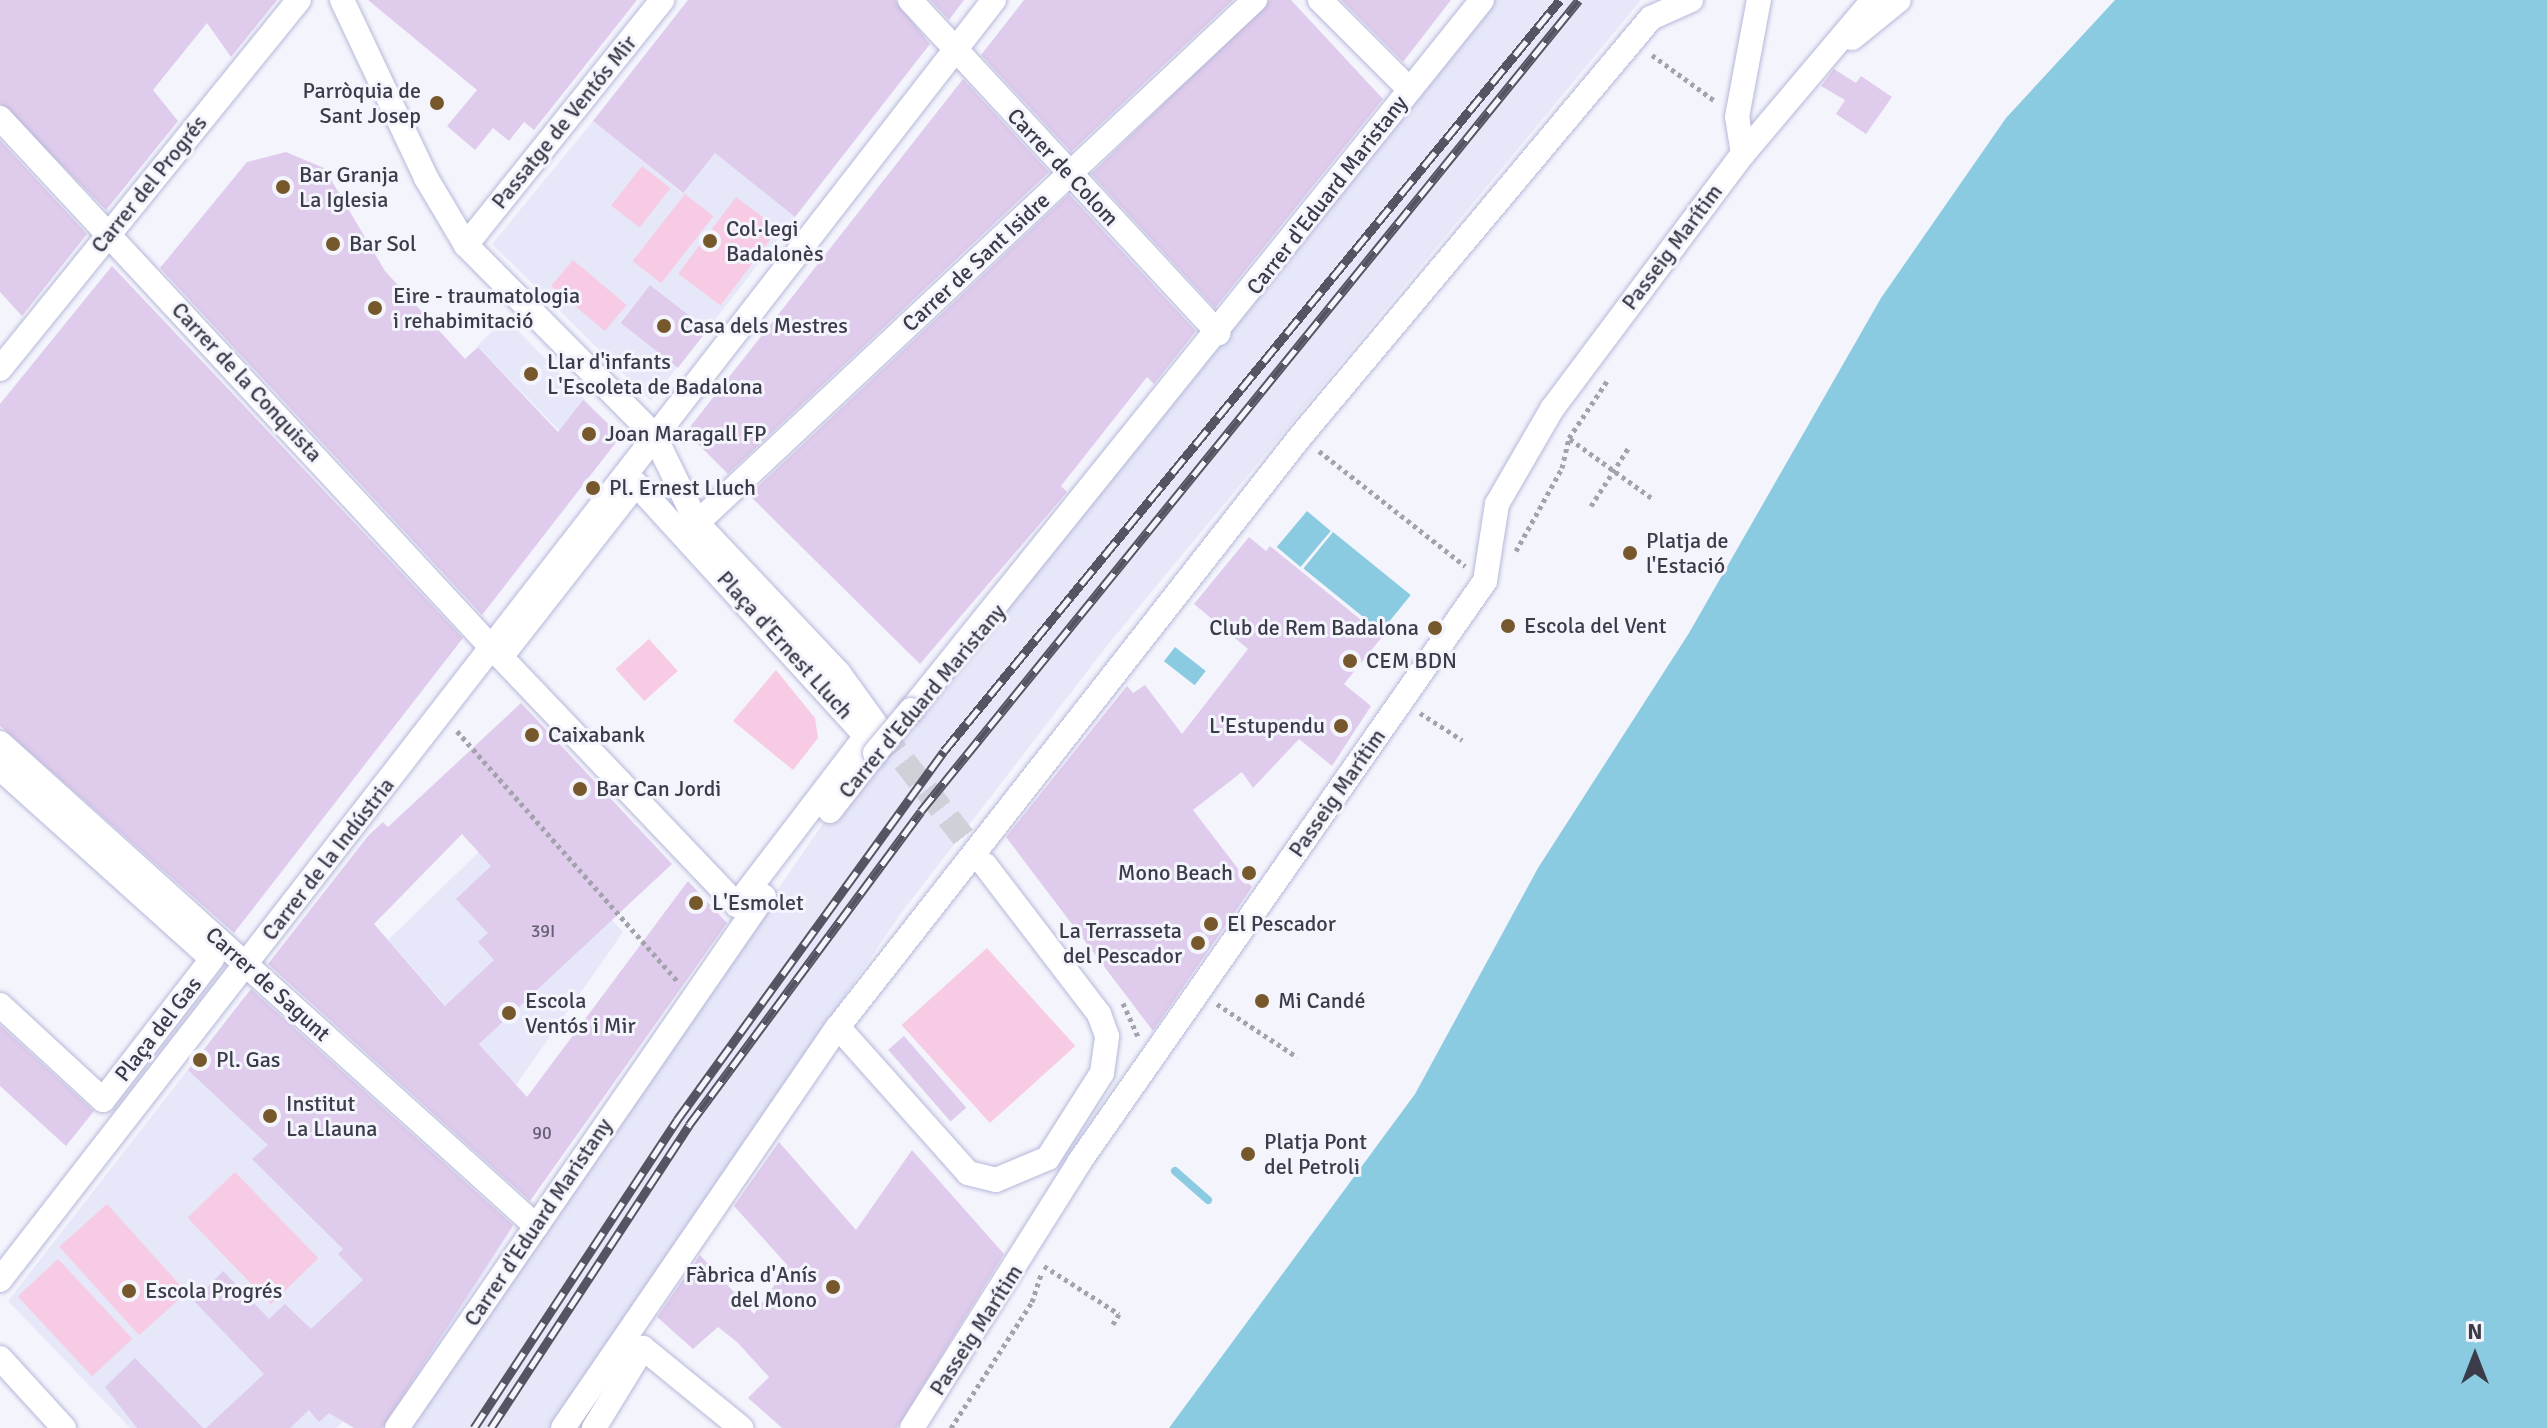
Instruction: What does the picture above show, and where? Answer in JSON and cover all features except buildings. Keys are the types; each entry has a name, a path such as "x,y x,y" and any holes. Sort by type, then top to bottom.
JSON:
{"street":[{"name":"Carrer del Progrés","path":"0,369 299,0"},
{"path":"342,0 426,178 466,245 654,435 697,523 838,672 878,743"},
{"name":"Passatge de Ventós Mir","path":"466,245 662,0"},
{"name":"Carrer de Colom","path":"910,0 1218,333"},
{"name":"Carrer de la Indústria","path":"0,1280 442,714 496,652 654,435 994,0"},
{"name":"Carrer de Sant Isidre","path":"697,523 1255,0"},
{"path":"1320,0 1410,90"},
{"name":"Carrer d'Eduard Maristany","path":"397,1428 692,997 878,743 911,710 1218,333 1482,0"},
{"path":"563,1428 838,1027 1300,437 1632,41 1659,12 1691,0"},
{"path":"1743,154 1737,117 1759,0"},
{"name":"Passeig Marítim","path":"912,1428 1080,1161 1485,581 1497,504 1552,409 1743,154 1873,0"},
{"name":"Passeig Marítim","path":"1822,58 1899,0"},
{"name":"Carrer de la Conquista","path":"0,118 496,652"},
{"name":"Plaça d'Ernest Lluch","path":"636,484 866,736 737,905 496,652 636,484"},
{"name":"Carrer de Sagunt","path":"0,743 536,1226"},
{"name":"Plaça del Gas","path":"0,768 212,959 103,1100 0,1005"},
{"path":"838,1027 968,1173 996,1180 1048,1158 1102,1073 1107,1036 1099,1014 985,865"},
{"path":"594,1428 643,1348 741,1428"},
{"path":"0,1358 64,1428"}],"path":[{"path":"1632,41 1737,117"},
{"path":"1300,437 1485,581"},
{"path":"1569,438 1653,499"},
{"path":"1591,506 1629,447"},
{"path":"1412,708 1462,740"},
{"path":"442,714 692,997"},
{"path":"1216,1004 1297,1057"},
{"path":"1044,1266 1119,1314 1113,1324"}],"shaded area":[{"path":"1489,0 1641,0 1106,647 902,912 551,1428 409,1428 824,822"},
{"path":"593,121 682,193 715,153 795,217 707,330 650,285 620,322 677,367 651,401 492,244"},
{"path":"642,166 670,188 640,228 611,205"},
{"path":"685,194 713,216 661,283 633,261"},
{"path":"736,197 778,229 721,306 678,274"},
{"path":"573,260 627,305 605,331 551,286"},
{"name":"Llar d'infants L'Escoleta de Badalona","path":"506,318 621,437 592,464 477,346"},
{"path":"649,639 678,671 644,701 616,669"},
{"path":"776,670 815,718 818,738 793,770 733,721"},
{"name":"Escola Ventós i Mir","path":"516,816 623,932 516,1085 388,940"},
{"path":"987,948 1075,1046 990,1123 902,1025"},
{"path":"249,991 513,1227 387,1428 343,1421 336,1428 130,1428 8,1301"},
{"path":"235,1172 318,1258 271,1304 188,1218"},
{"path":"107,1204 187,1292 139,1335 59,1247"},
{"path":"58,1259 132,1339 92,1376 18,1297"}],"water":[{"path":"2115,0 2547,0 2547,1428 1169,1428 1415,1094 1538,868 1689,633 1881,298 2006,118"},
{"path":"1307,511 1331,531 1301,567 1277,547"},
{"path":"1333,532 1411,595 1381,631 1303,569"},
{"path":"1175,647 1206,671 1195,685 1164,661"}],"waterway":[{"path":"1175,1171 1208,1200"}],"tunnel":[{"path":"882,733 985,865"}],"railway":[{"path":"474,1428 677,1120 944,751 1560,0"},
{"path":"491,1428 689,1125 921,811 1579,0"}],"place":[{"name":"Parròquia de Sant Josep","path":"437,103"},
{"name":"Bar Granja La Iglesia","path":"283,187"},
{"name":"Col·legi Badalonès","path":"710,241"},
{"name":"Bar Sol","path":"333,244"},
{"name":"Eire - traumatologia i rehabimitació","path":"375,308"},
{"name":"Casa dels Mestres","path":"664,326"},
{"name":"Llar d'infants L'Escoleta de Badalona","path":"531,374"},
{"name":"Joan Maragall FP","path":"589,434"},
{"name":"Pl. Ernest Lluch","path":"593,488"},
{"name":"Platja de l'Estació","path":"1630,553"},
{"name":"Escola del Vent","path":"1508,626"},
{"name":"Club de Rem Badalona","path":"1435,628"},
{"name":"CEM BDN","path":"1350,661"},
{"name":"L'Estupendu","path":"1341,726"},
{"name":"Caixabank","path":"532,735"},
{"name":"Bar Can Jordi","path":"580,789"},
{"name":"Mono Beach","path":"1249,873"},
{"name":"L'Esmolet","path":"696,903"},
{"name":"El Pescador","path":"1211,924"},
{"name":"La Terrasseta del Pescador","path":"1198,943"},
{"name":"Mi Candé","path":"1262,1001"},
{"name":"Escola Ventós i Mir","path":"509,1013"},
{"name":"Pl. Gas","path":"200,1060"},
{"name":"Institut La Llauna","path":"270,1116"},
{"name":"Platja Pont del Petroli","path":"1248,1154"},
{"name":"Fàbrica d'Anís del Mono","path":"833,1287"},
{"name":"Escola Progrés","path":"129,1291"}]}
